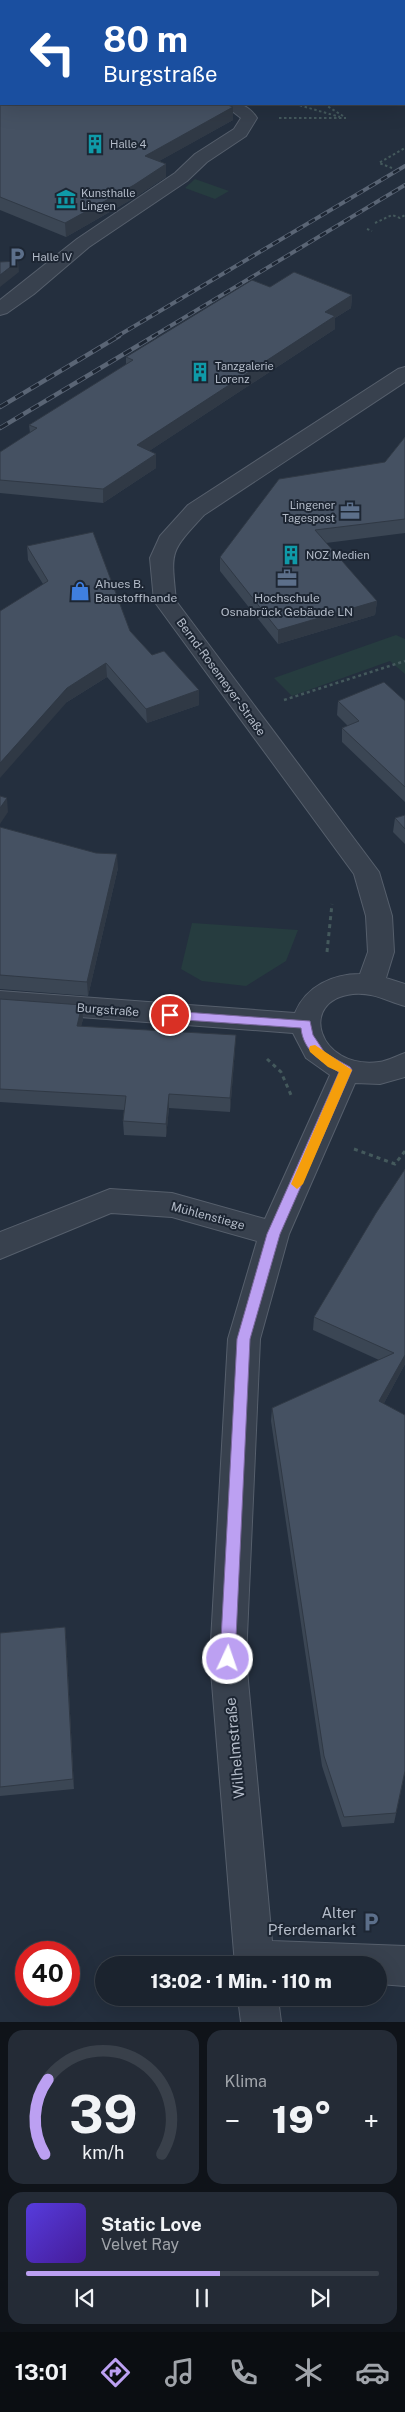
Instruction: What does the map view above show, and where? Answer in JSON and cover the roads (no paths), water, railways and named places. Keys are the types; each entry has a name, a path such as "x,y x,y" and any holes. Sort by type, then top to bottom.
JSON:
{"street":[{"path":"0,308 27,290 83,243 181,177 201,158 240,132 249,118 245,112 233,105"},
{"name":"Bernd-Rosemeyer-Straße","path":"371,983 381,952 379,916 366,872 165,601 161,558 168,540 196,510 405,373"},
{"path":"405,996 392,988 371,983 352,984 334,989 320,998 310,1010 306,1024 307,1036 321,1056 346,1070 364,1074 383,1073 405,1064"},
{"name":"Burgstraße","path":"0,1002 306,1024"},
{"name":"Wilhelmstraße","path":"254,1956 228,1659 244,1339 274,1234 346,1070"},
{"name":"Mühlenstiege","path":"0,1246 110,1202 172,1205 274,1234"},
{"path":"387,1965 405,1966"},
{"name":"Wilhelmstraße","path":"259,2006 261,2022"}],"railway":[{"path":"116,337 405,166"},
{"path":"152,337 405,185"},
{"path":"0,407 119,336"},
{"path":"0,428 154,336"}],"place":[{"name":"Halle 4","path":"95,144"},
{"name":"Kunsthalle Lingen","path":"66,199"},
{"name":"Halle IV","path":"17,257"},
{"name":"Tanzgalerie Lorenz","path":"200,372"},
{"name":"Lingener Tagespost","path":"350,511"},
{"name":"NOZ Medien","path":"291,555"},
{"name":"Hochschule Osnabrück Gebäude LN","path":"287,578"},
{"name":"Ahues B. Baustoffhande","path":"80,591"},
{"name":"Alter Pferdemarkt","path":"371,1922"}]}
